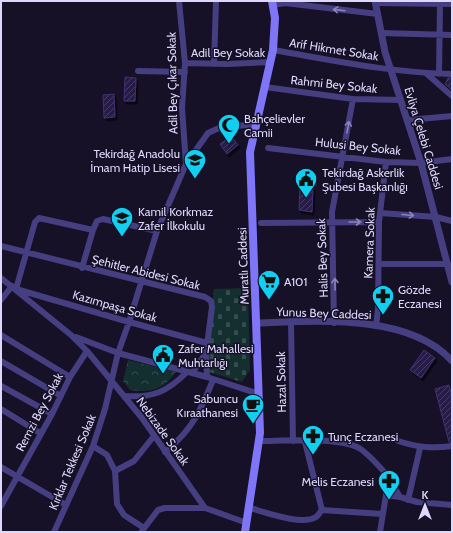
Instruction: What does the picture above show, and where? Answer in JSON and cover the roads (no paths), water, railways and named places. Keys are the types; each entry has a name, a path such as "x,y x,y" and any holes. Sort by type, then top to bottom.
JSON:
{"main road":[{"name":"Muratlı Caddesi","path":"245,532 250,508 259,441 257,323 250,152 273,50 275,32 272,3"}],"street":[{"name":"Adil Bey Çıkar Sokak","path":"179,1 185,63 182,108 186,164"},
{"path":"214,64 216,1"},
{"path":"375,2 440,5 452,4"},
{"name":"Evliya Çelebi Caddesi","path":"375,2 390,69 421,163 452,282"},
{"path":"272,3 284,3 378,14"},
{"path":"439,74 440,5"},
{"path":"381,34 452,35"},
{"name":"Arif Hikmet Sokak","path":"273,50 427,74 452,74"},
{"name":"Adil Bey Sokak","path":"185,63 214,64 271,62"},
{"path":"138,71 184,72"},
{"path":"427,74 452,96"},
{"name":"Rahmi Bey Sokak","path":"265,87 353,99 400,100"},
{"name":"Halis Bey Sokak","path":"334,323 335,283 331,222 353,99"},
{"path":"408,120 452,116"},
{"name":"Adil Bey Çıkar Sokak","path":"118,353 130,322 157,231 186,164 208,133 219,128 256,124"},
{"name":"Hulusi Bey Sokak","path":"268,148 343,155 386,162 421,163 452,159"},
{"name":"Kamera Sokak","path":"376,326 380,264 379,222 386,162"},
{"path":"380,213 436,217 452,221"},
{"path":"1,300 14,288 27,253 35,222 39,218 93,230"},
{"path":"82,268 97,221 103,219 157,231"},
{"path":"261,223 379,222"},
{"name":"Şehitler Abidesi Sokak","path":"1,246 82,268 205,298 211,301 212,307 206,353 210,379"},
{"path":"380,264 448,264"},
{"path":"1,278 71,335 118,353 259,394"},
{"name":"Kazımpaşa Sokak","path":"14,288 207,343"},
{"name":"Hazal Sokak","path":"291,322 293,441"},
{"name":"Yunus Bey Caddesi","path":"257,323 334,323 376,326 416,335 435,346 452,360"},
{"path":"1,335 70,377"},
{"name":"Nebizade Sokak","path":"71,335 87,351 124,396 204,508"},
{"name":"Remzi Bey Sokak","path":"1,506 40,433 52,414 70,377 87,351"},
{"name":"Kırklar Tekkesi Sokak","path":"54,532 93,446 112,383 118,353"},
{"path":"124,396 152,396 162,392 190,373 206,353"},
{"path":"1,361 61,396"},
{"path":"165,452 177,442 195,422 210,379"},
{"path":"1,386 52,414"},
{"path":"1,409 40,433"},
{"path":"115,471 134,461 154,436"},
{"path":"259,441 305,442 324,440 343,443 362,449 386,474 400,497"},
{"path":"398,441 420,448 435,449 452,446"},
{"path":"305,442 322,510"},
{"path":"93,446 107,455 115,471 117,504 124,515 143,530 158,510 165,508 204,508 247,523"},
{"path":"408,500 420,448"},
{"path":"1,467 66,505"},
{"path":"380,532 386,495 386,474"},
{"path":"386,495 408,500 452,505"},
{"path":"250,508 280,517 309,520 316,517 322,510"},
{"path":"322,510 382,514"}],"place":[{"name":"Bahçelievler Camii","path":"229,144"},
{"name":"Tekirdağ Anadolu İmam Hatip Lisesi","path":"195,180"},
{"name":"Tekirdağ Askerlik Şubesi Başkanlığı","path":"306,198"},
{"name":"Kamil Korkmaz Zafer İlkokulu","path":"122,238"},
{"name":"A101","path":"269,300"},
{"name":"Gözde Eczanesi","path":"383,316"},
{"name":"Zafer Mahallesi Muhtarlığı","path":"163,374"},
{"name":"Sabuncu Kıraathanesi","path":"253,424"},
{"name":"Tunç Eczanesi","path":"313,456"},
{"name":"Melis Eczanesi","path":"389,500"}]}
